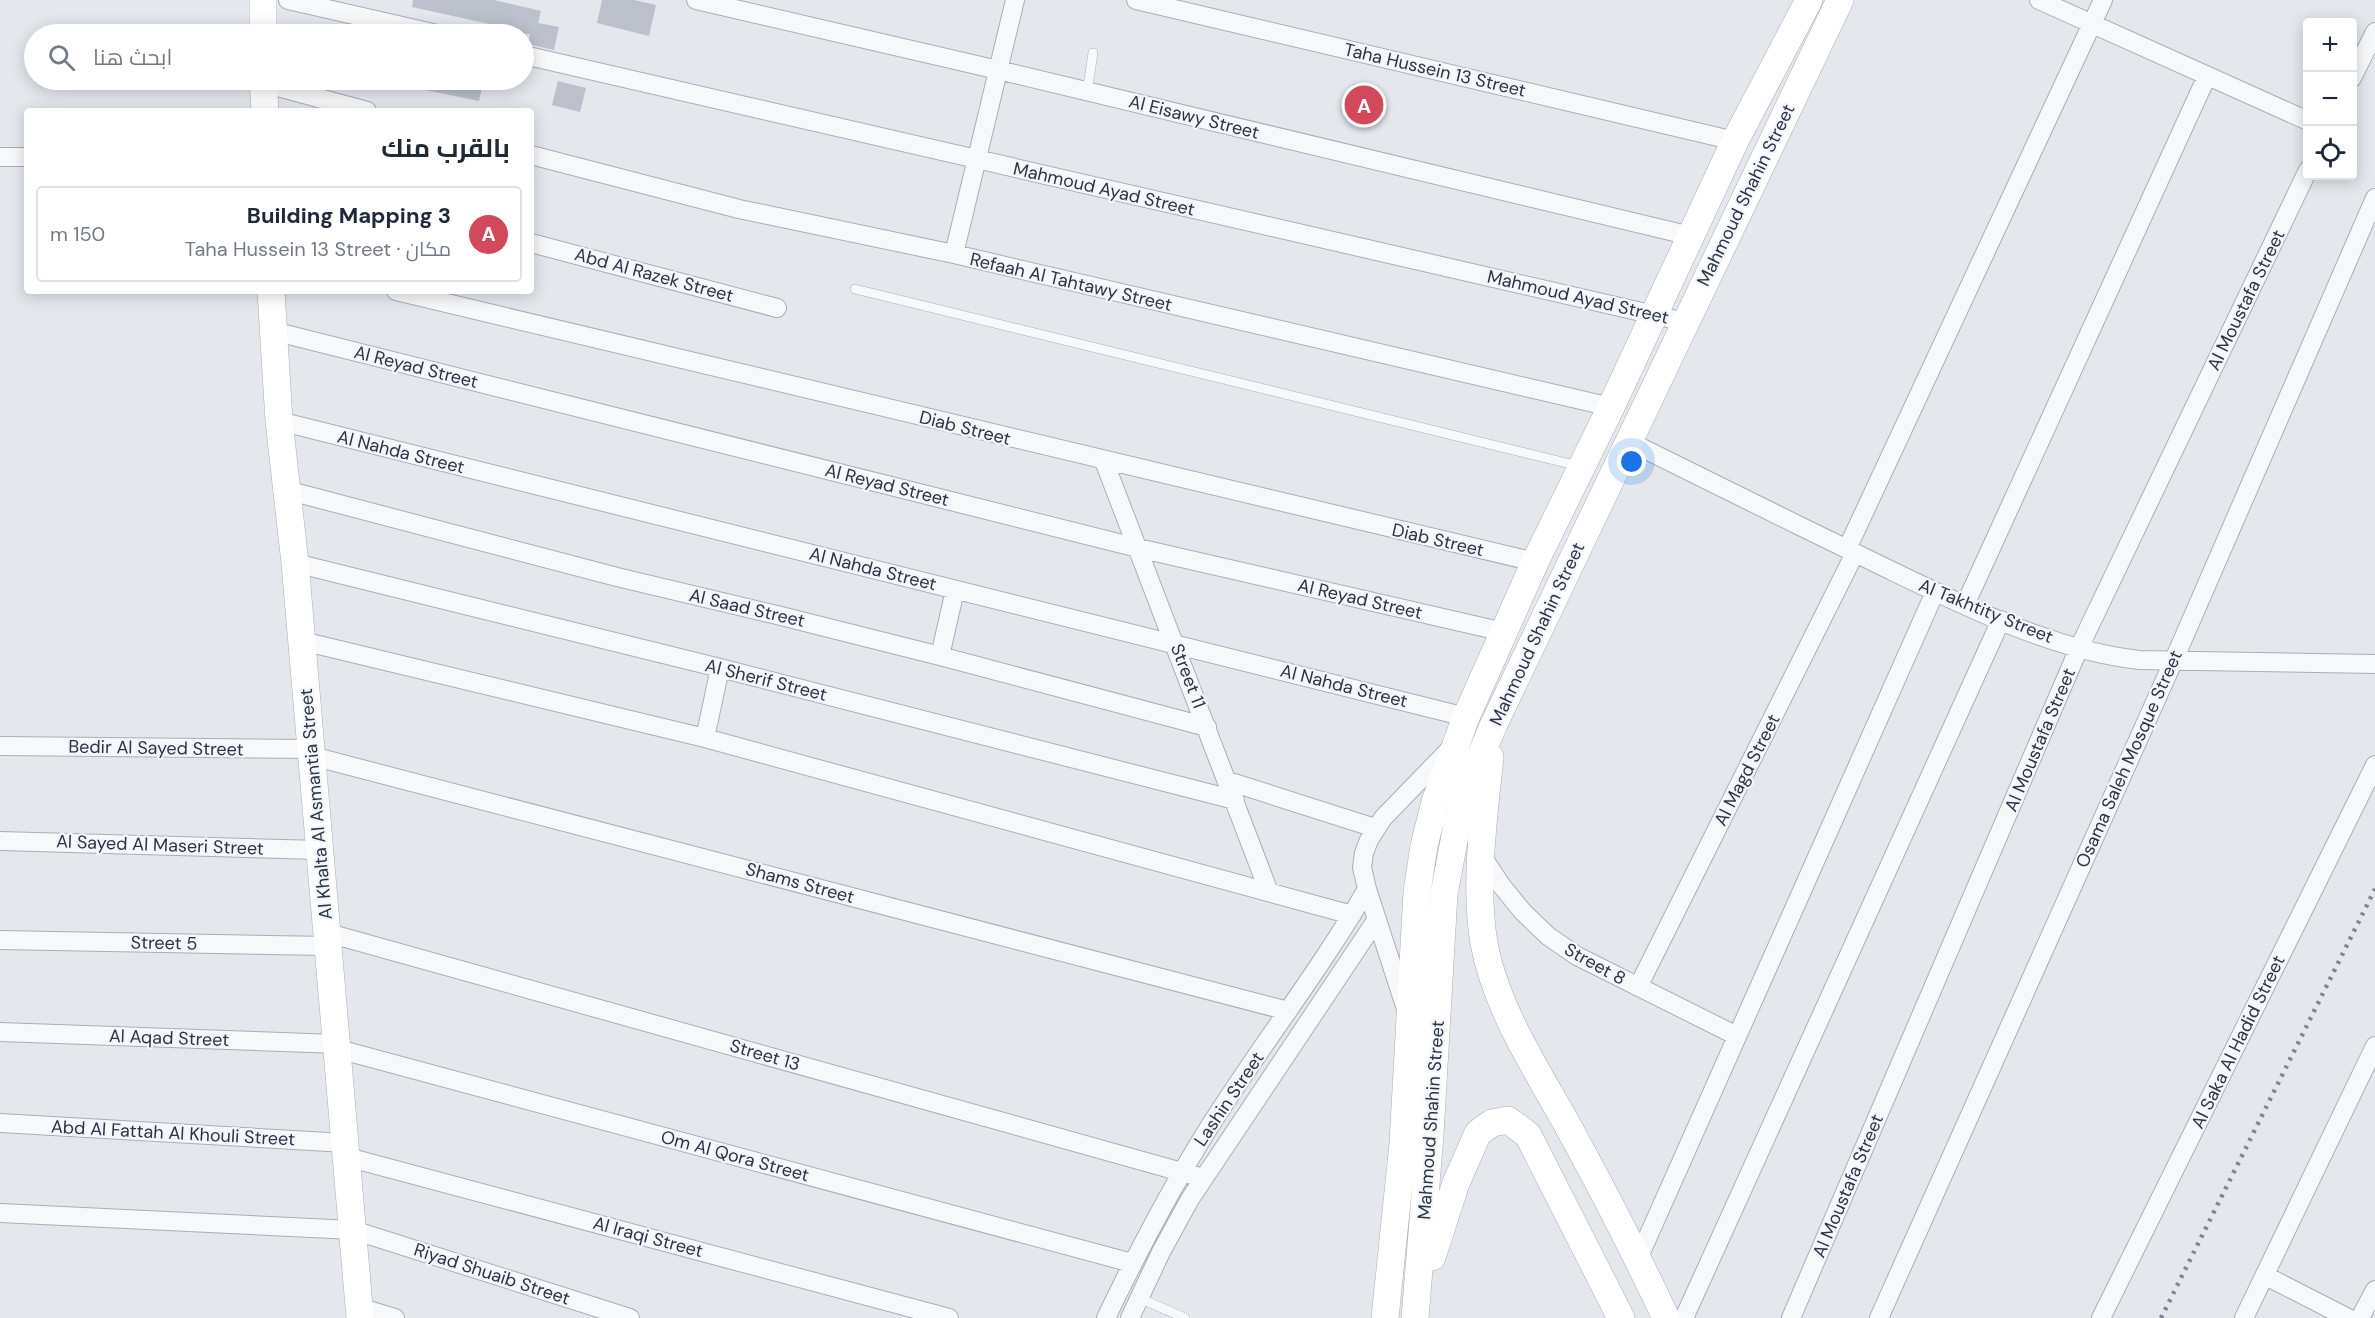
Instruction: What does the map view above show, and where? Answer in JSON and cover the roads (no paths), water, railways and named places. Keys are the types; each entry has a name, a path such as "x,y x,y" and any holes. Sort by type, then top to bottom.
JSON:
{"main road":[{"path":"263,0 263,24"},
{"name":"Mahmoud Shahin Street","path":"1385,1318 1403,1144 1411,1025 1414,930 1424,846 1435,802 1462,728 1534,562 1611,407 1735,141 1809,0"},
{"name":"Mahmoud Shahin Street","path":"1416,1308 1431,1135 1444,894 1456,825 1466,791 1493,726 1840,0"},
{"path":"264,90 265,108"},
{"name":"Al Khalta Al Asmantia Street","path":"271,294 279,421 295,564 360,1312"},
{"path":"1493,726 1483,828 1481,906 1484,941 1492,978 1526,1051 1638,1258 1666,1318"},
{"path":"1416,1308 1456,1184 1478,1133 1492,1123 1508,1120 1528,1135 1621,1318"}],"street":[{"path":"288,0 393,24"},
{"name":"Al Eisawy Street","path":"696,0 1691,236"},
{"path":"954,254 1015,0"},
{"name":"Taha Hussein 13 Street","path":"1136,0 1735,141"},
{"path":"2039,0 2303,119"},
{"name":"Al Magd Street","path":"1638,987 1851,551 2103,0"},
{"path":"2355,72 2375,32"},
{"name":"Mahmoud Ayad Street","path":"534,57 1685,322"},
{"path":"1965,605 2207,76"},
{"path":"294,90 357,108"},
{"name":"Refaah Al Tahtawy Street","path":"534,156 739,209 954,254 1611,407"},
{"path":"0,157 24,157"},
{"name":"Al Moustafa Street","path":"1791,1318 2079,648 2303,178"},
{"name":"Osama Saleh Mosque Street","path":"1879,1318 2173,662 2375,198"},
{"name":"Abd Al Razek Street","path":"534,244 777,308"},
{"name":"Diab Street","path":"408,294 1534,562"},
{"name":"Al Reyad Street","path":"273,331 1138,548 1504,632"},
{"name":"Al Nahda Street","path":"279,421 1175,645 1462,728"},
{"name":"Al Takhtity Street","path":"1628,441 1935,592 2001,620 2108,657 2173,662 2375,664"},
{"name":"Street 11","path":"1104,461 1269,892"},
{"name":"Al Saad Street","path":"286,490 617,578 940,656 1207,727"},
{"name":"Al Sherif Street","path":"295,564 720,668 1235,800"},
{"path":"940,656 955,590"},
{"path":"1638,1258 1935,592"},
{"path":"1684,1318 2001,620"},
{"path":"302,641 705,738 1352,915"},
{"path":"705,738 720,668"},
{"path":"1411,1025 1367,889 1362,867 1364,853 1376,828 1462,728"},
{"name":"Bedir Al Sayed Street","path":"0,746 312,753"},
{"name":"Shams Street","path":"312,753 1288,1011"},
{"name":"Al Saka Al Hadid Street","path":"2102,1318 2375,765"},
{"path":"1228,781 1376,828"},
{"name":"Al Sayed Al Maseri Street","path":"0,841 320,850"},
{"name":"Street 8","path":"1482,855 1508,894 1548,936 1577,956 1737,1036"},
{"name":"Lashin Street","path":"1106,1318 1132,1263 1182,1171 1209,1127 1334,944 1367,889"},
{"name":"Lashin Street","path":"1130,1318 1175,1224 1203,1178 1377,919"},
{"name":"Street 5","path":"0,940 328,940"},
{"name":"Street 13","path":"328,940 1203,1178"},
{"path":"1334,944 1351,958"},
{"name":"Al Aqad Street","path":"0,1032 337,1047"},
{"path":"2244,1318 2375,1046"},
{"name":"Om Al Qora Street","path":"337,1047 1132,1263"},
{"name":"Abd Al Fattah Al Khouli Street","path":"0,1123 346,1150"},
{"name":"Al Iraqi Street","path":"346,1150 949,1318"},
{"name":"Riyad Shuaib Street","path":"0,1213 353,1230 630,1318"},
{"path":"2266,1276 2348,1318"},
{"path":"2360,1318 2375,1290"},
{"path":"360,1312 395,1318"}],"lane":[{"path":"1087,92 1093,53"},
{"path":"855,289 1582,466"},
{"path":"1139,1298 1185,1318"}],"railway":[{"path":"2161,1318 2375,889"}],"place":[{"name":"Building Mapping 3","path":"1364,105"}]}
